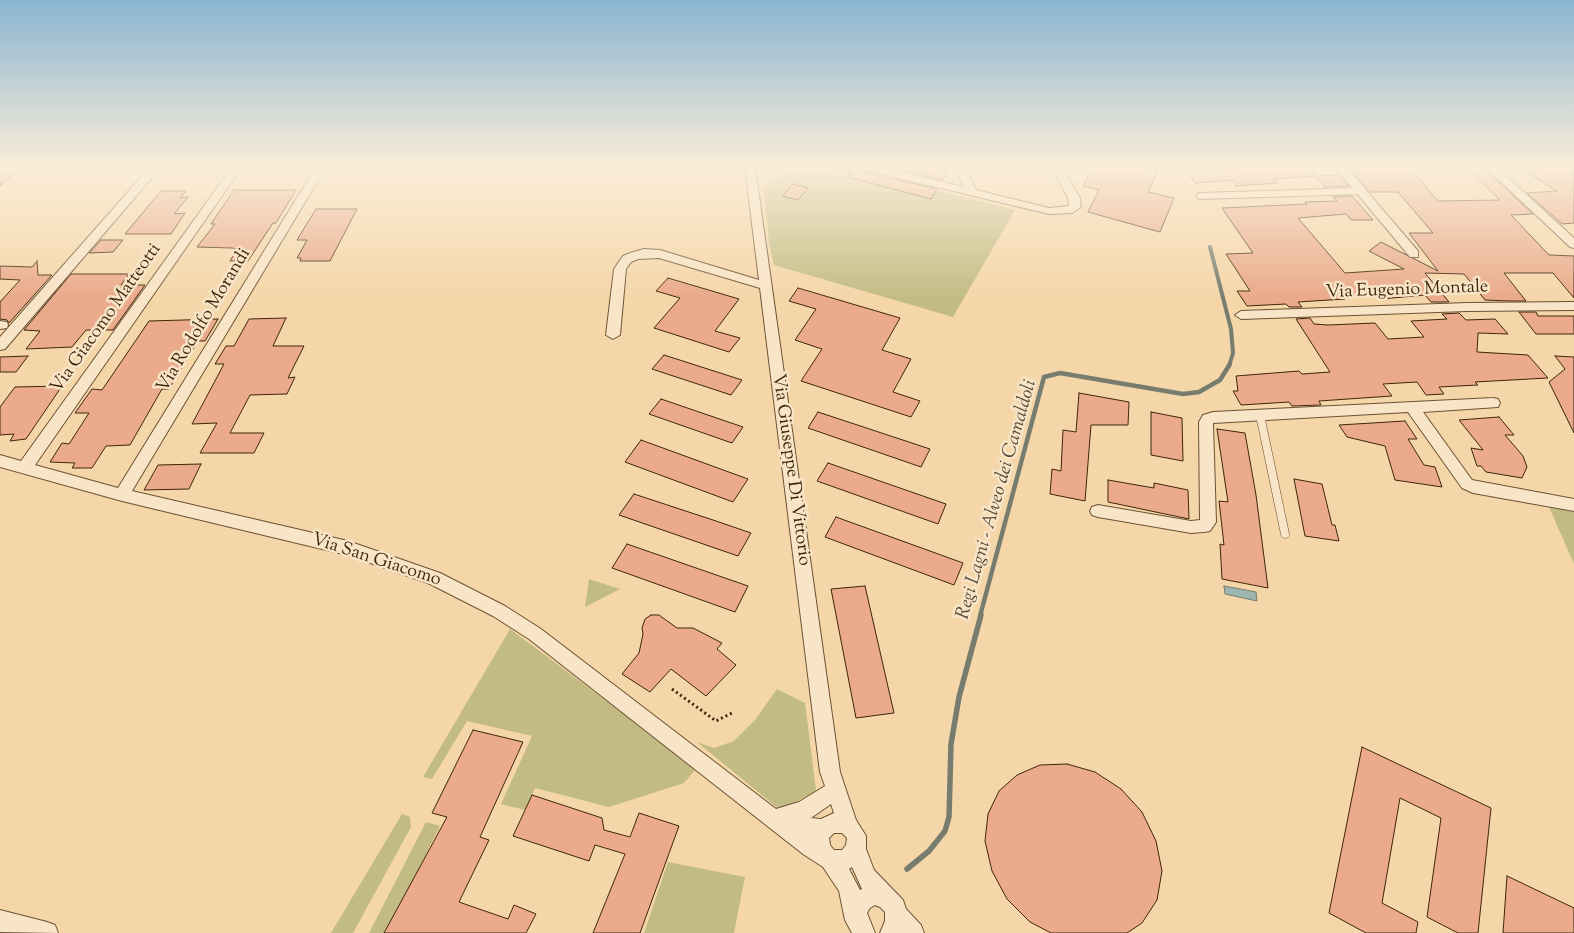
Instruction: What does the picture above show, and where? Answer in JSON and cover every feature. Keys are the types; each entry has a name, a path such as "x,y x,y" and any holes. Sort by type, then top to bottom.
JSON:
{"street":[{"path":"0,346 118,211"},
{"name":"Via Giacomo Matteotti","path":"24,469 206,211"},
{"name":"Via Rodolfo Morandi","path":"122,495 295,211"},
{"name":"Via Giuseppe Di Vittorio","path":"756,211 830,772 849,826"},
{"path":"1047,211 1060,211"},
{"path":"1377,211 1414,254"},
{"path":"1537,211 1574,244"},
{"path":"613,335 620,269 627,259 634,256 644,253 660,254 766,286"},
{"name":"Via Eugenio Montale","path":"1241,315 1467,307 1574,306"},
{"path":"1098,511 1191,527 1204,526 1208,522 1206,422 1213,417 1494,402"},
{"path":"1412,407 1467,484 1472,487 1574,505"},
{"name":"Via San Giacomo","path":"0,461 122,495 348,548 390,561 448,584 499,611 535,634 810,846 827,857"},
{"name":"Via Giuseppe Di Vittorio","path":"825,828 830,772"},
{"path":"780,822 804,811 827,795"},
{"path":"780,822 825,828 840,823 849,826 856,837 856,850 866,877 881,895 892,902 894,924 913,933"},
{"path":"825,828 820,842 827,857 848,886 857,925"},
{"path":"827,857 840,862 846,860 856,850"},
{"path":"857,925 858,905 868,896 881,895"},
{"path":"0,922 48,933"}],"lane":[{"path":"1260,415 1285,534"}],"path":[{"path":"672,689 716,721 734,712"}],"shaded area":[{"path":"766,211 1015,211 953,317 774,265 769,243"},
{"path":"1549,507 1574,512 1574,564"},
{"path":"589,579 620,589 585,607"},
{"path":"510,629 640,726 695,770 684,783 609,807 535,788 525,810 501,804 532,736 467,721 432,779 423,777"},
{"path":"777,689 805,703 816,791 780,810 697,742 714,748 734,741 755,720"},
{"path":"402,814 410,817 411,827 353,933 331,933"},
{"path":"426,822 440,826 387,933 369,933"},
{"path":"668,862 745,877 734,933 644,933"}],"water":[{"path":"1224,586 1256,592 1257,601 1225,594"}],"building":[{"path":"145,211 177,211 174,214 185,213 171,234 125,234"},
{"path":"220,211 284,211 248,261 230,261 237,249 197,247 215,224 211,224"},
{"path":"315,211 356,211 330,261 300,261 301,258 297,258 307,240 297,240"},
{"path":"1089,211 1169,211 1160,232 1088,212"},
{"path":"1224,211 1365,211 1373,220 1351,220 1346,214 1298,218 1345,273 1404,269 1369,251 1381,242 1438,271 1409,233 1433,233 1414,211 1529,211 1533,214 1511,215 1549,255 1574,256 1574,298 1553,273 1504,273 1526,301 1510,301 1485,300 1464,274 1425,273 1449,302 1431,302 1425,295 1381,299 1377,294 1342,296 1345,299 1298,302 1302,307 1289,307 1286,304 1247,306 1237,291 1250,291 1226,254 1253,253"},
{"path":"1547,211 1574,211 1574,223 1562,224"},
{"path":"101,240 123,240 113,252 89,253"},
{"path":"37,261 38,275 52,275 9,323 7,320 0,319 0,302 20,280 0,279 0,266 32,267"},
{"path":"71,274 129,274 121,285 145,285 113,330 86,330 72,347 26,349 40,331 24,330"},
{"path":"668,278 739,299 715,331 740,338 729,352 654,328 680,298 656,291"},
{"path":"798,288 900,318 882,350 911,359 893,392 920,401 911,417 801,381 822,349 795,340 816,309 789,301"},
{"path":"1519,312 1536,312 1538,316 1574,316 1574,334 1536,334"},
{"path":"1459,313 1466,320 1495,319 1508,334 1478,333 1477,352 1528,355 1548,378 1475,382 1478,385 1439,387 1444,394 1426,395 1417,382 1383,384 1392,396 1319,401 1321,405 1292,406 1289,402 1241,405 1233,391 1238,391 1236,376 1299,371 1302,374 1330,372 1296,319 1310,318 1314,324 1328,325 1375,323 1388,339 1424,337 1411,321 1447,319 1442,314"},
{"path":"286,318 273,346 304,346 288,378 295,377 287,394 250,395 230,433 264,433 254,453 200,453 217,423 192,424 224,364 215,364 226,346 234,346 249,319"},
{"path":"218,319 205,341 198,341 169,389 162,389 130,445 106,446 92,468 72,468 75,463 50,462 62,443 69,444 89,413 75,413 92,389 102,390 149,321"},
{"path":"664,355 742,380 731,395 652,369"},
{"path":"28,356 16,372 0,372 0,357"},
{"path":"1555,356 1574,357 1574,433 1549,382 1565,369"},
{"path":"62,386 26,439 10,441 14,434 0,435 0,407 15,387"},
{"path":"1079,393 1129,402 1128,425 1091,425 1085,501 1050,494 1052,469 1061,471 1063,430 1076,432"},
{"path":"661,399 743,427 732,443 649,414"},
{"path":"818,412 930,449 921,467 808,428"},
{"path":"1151,412 1182,418 1183,461 1151,455"},
{"path":"1499,417 1514,435 1505,435 1523,456 1527,467 1522,478 1486,472 1481,466 1477,466 1471,448 1483,450 1459,420"},
{"path":"1405,421 1417,439 1408,439 1424,465 1435,467 1442,487 1395,480 1385,446 1347,437 1339,425"},
{"path":"1217,429 1245,433 1256,495 1268,588 1222,579 1220,544 1224,545 1219,501 1228,502"},
{"path":"641,440 748,479 733,502 625,462"},
{"path":"828,463 946,504 938,524 817,481"},
{"path":"201,464 189,489 144,490 158,465"},
{"path":"1294,479 1322,484 1332,525 1335,525 1339,541 1305,536"},
{"path":"1108,480 1154,488 1154,483 1188,490 1189,519 1108,502"},
{"path":"634,494 751,533 738,556 619,515"},
{"path":"836,517 963,563 954,585 825,537"},
{"path":"627,544 748,586 735,612 612,568"},
{"path":"865,586 894,713 856,718 831,589"},
{"path":"651,615 659,615 677,628 693,628 722,643 717,649 736,665 706,696 671,669 650,692 622,674 639,653 643,634 642,628 645,619"},
{"path":"473,730 523,742 480,837 489,840 459,902 508,919 514,905 536,914 526,933 384,933 447,817 432,813"},
{"path":"1362,747 1491,808 1478,933 1458,933 1427,917 1441,818 1400,798 1382,903 1418,922 1416,933 1366,933 1329,913"},
{"path":"1067,764 1095,772 1121,789 1142,812 1156,841 1162,871 1157,900 1142,923 1127,933 1051,933 1030,922 1007,899 992,871 985,841 988,814 999,791 1017,775 1040,765"},
{"path":"532,795 602,818 604,830 630,837 639,813 679,826 640,933 593,933 625,854 595,845 589,861 513,836"},
{"path":"1507,876 1574,908 1574,933 1503,933"}],"waterway":[{"name":"Regi Lagni - Alveo dei Camaldoli","path":"1210,247 1231,329 1233,353 1229,365"},
{"name":"Regi Lagni - Alveo dei Camaldoli","path":"980,616 1044,377 1060,373 1183,394 1199,392 1220,380 1229,365"},
{"name":"Regi Lagni - Alveo dei Camaldoli","path":"907,869 929,851 945,831 949,817 951,744 959,697 981,615"}]}
